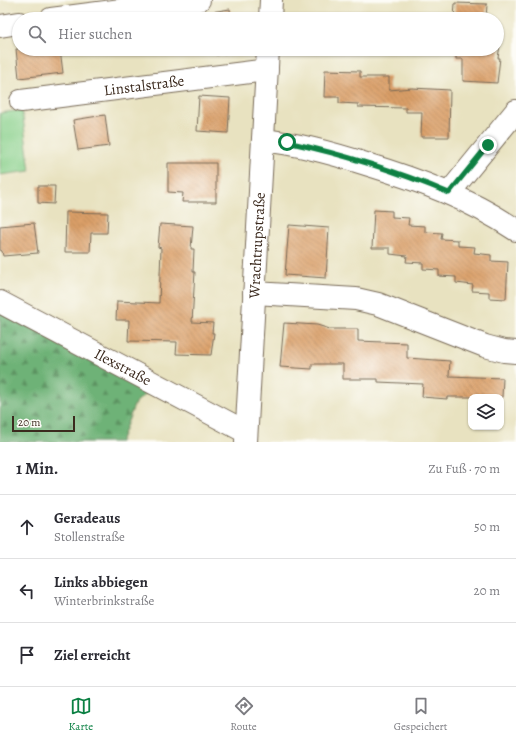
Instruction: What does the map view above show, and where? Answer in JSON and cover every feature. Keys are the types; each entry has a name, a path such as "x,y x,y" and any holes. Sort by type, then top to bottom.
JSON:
{"street":[{"path":"106,12 199,0"},
{"path":"270,0 270,12"},
{"path":"0,26 12,24"},
{"name":"Linstalstraße","path":"21,101 267,60"},
{"name":"Wrachtrupstraße","path":"246,437 267,60"},
{"path":"449,193 516,111"},
{"path":"263,140 287,142 318,149 424,182 475,205 516,230"},
{"path":"254,293 356,299 378,304 485,346 504,351 516,352"},
{"name":"Ilexstraße","path":"0,302 246,437"}],"green space":[{"path":"22,110 30,171 0,175 0,113"},
{"path":"0,308 152,389 135,403 120,442 0,442"}],"building":[{"path":"455,3 487,4 486,12 454,12"},
{"path":"230,9 230,12 211,12"},
{"path":"17,56 61,56 63,73 19,78"},
{"path":"456,56 498,56 498,58 500,58 497,83 463,81 463,59 456,59"},
{"path":"325,70 360,71 360,77 389,77 389,90 412,88 450,90 449,137 421,137 422,112 406,112 406,108 358,107 358,104 339,103 339,97 324,97"},
{"path":"199,96 230,98 228,133 197,131"},
{"path":"105,115 109,146 78,150 73,120"},
{"path":"168,163 216,163 216,202 182,202 183,193 168,192"},
{"path":"38,186 55,186 54,204 38,203"},
{"path":"374,210 392,211 392,217 409,218 408,225 425,226 425,232 442,233 441,239 458,240 458,246 475,247 474,253 491,255 491,261 508,262 506,299 489,298 489,292 472,291 473,285 456,283 456,277 439,276 439,270 423,269 423,263 406,262 407,256 390,254 390,248 372,248"},
{"path":"66,212 108,213 107,233 91,233 90,252 65,252"},
{"path":"34,223 38,253 3,256 2,251 0,250 0,226"},
{"path":"160,224 193,226 191,249 194,249 193,272 195,272 192,322 213,323 212,333 214,333 211,355 176,354 177,342 128,341 129,320 116,320 117,301 159,303 161,248 158,247"},
{"path":"289,225 329,228 326,278 285,275"},
{"path":"284,323 317,325 330,329 358,329 358,341 407,343 407,358 450,361 449,376 503,378 502,394 468,394 468,397 447,397 447,399 422,397 423,384 378,382 378,379 343,379 343,364 312,364 312,369 280,367"}],"route":[{"path":"287,142 318,149 388,170 424,182 449,193 488,145"}]}
